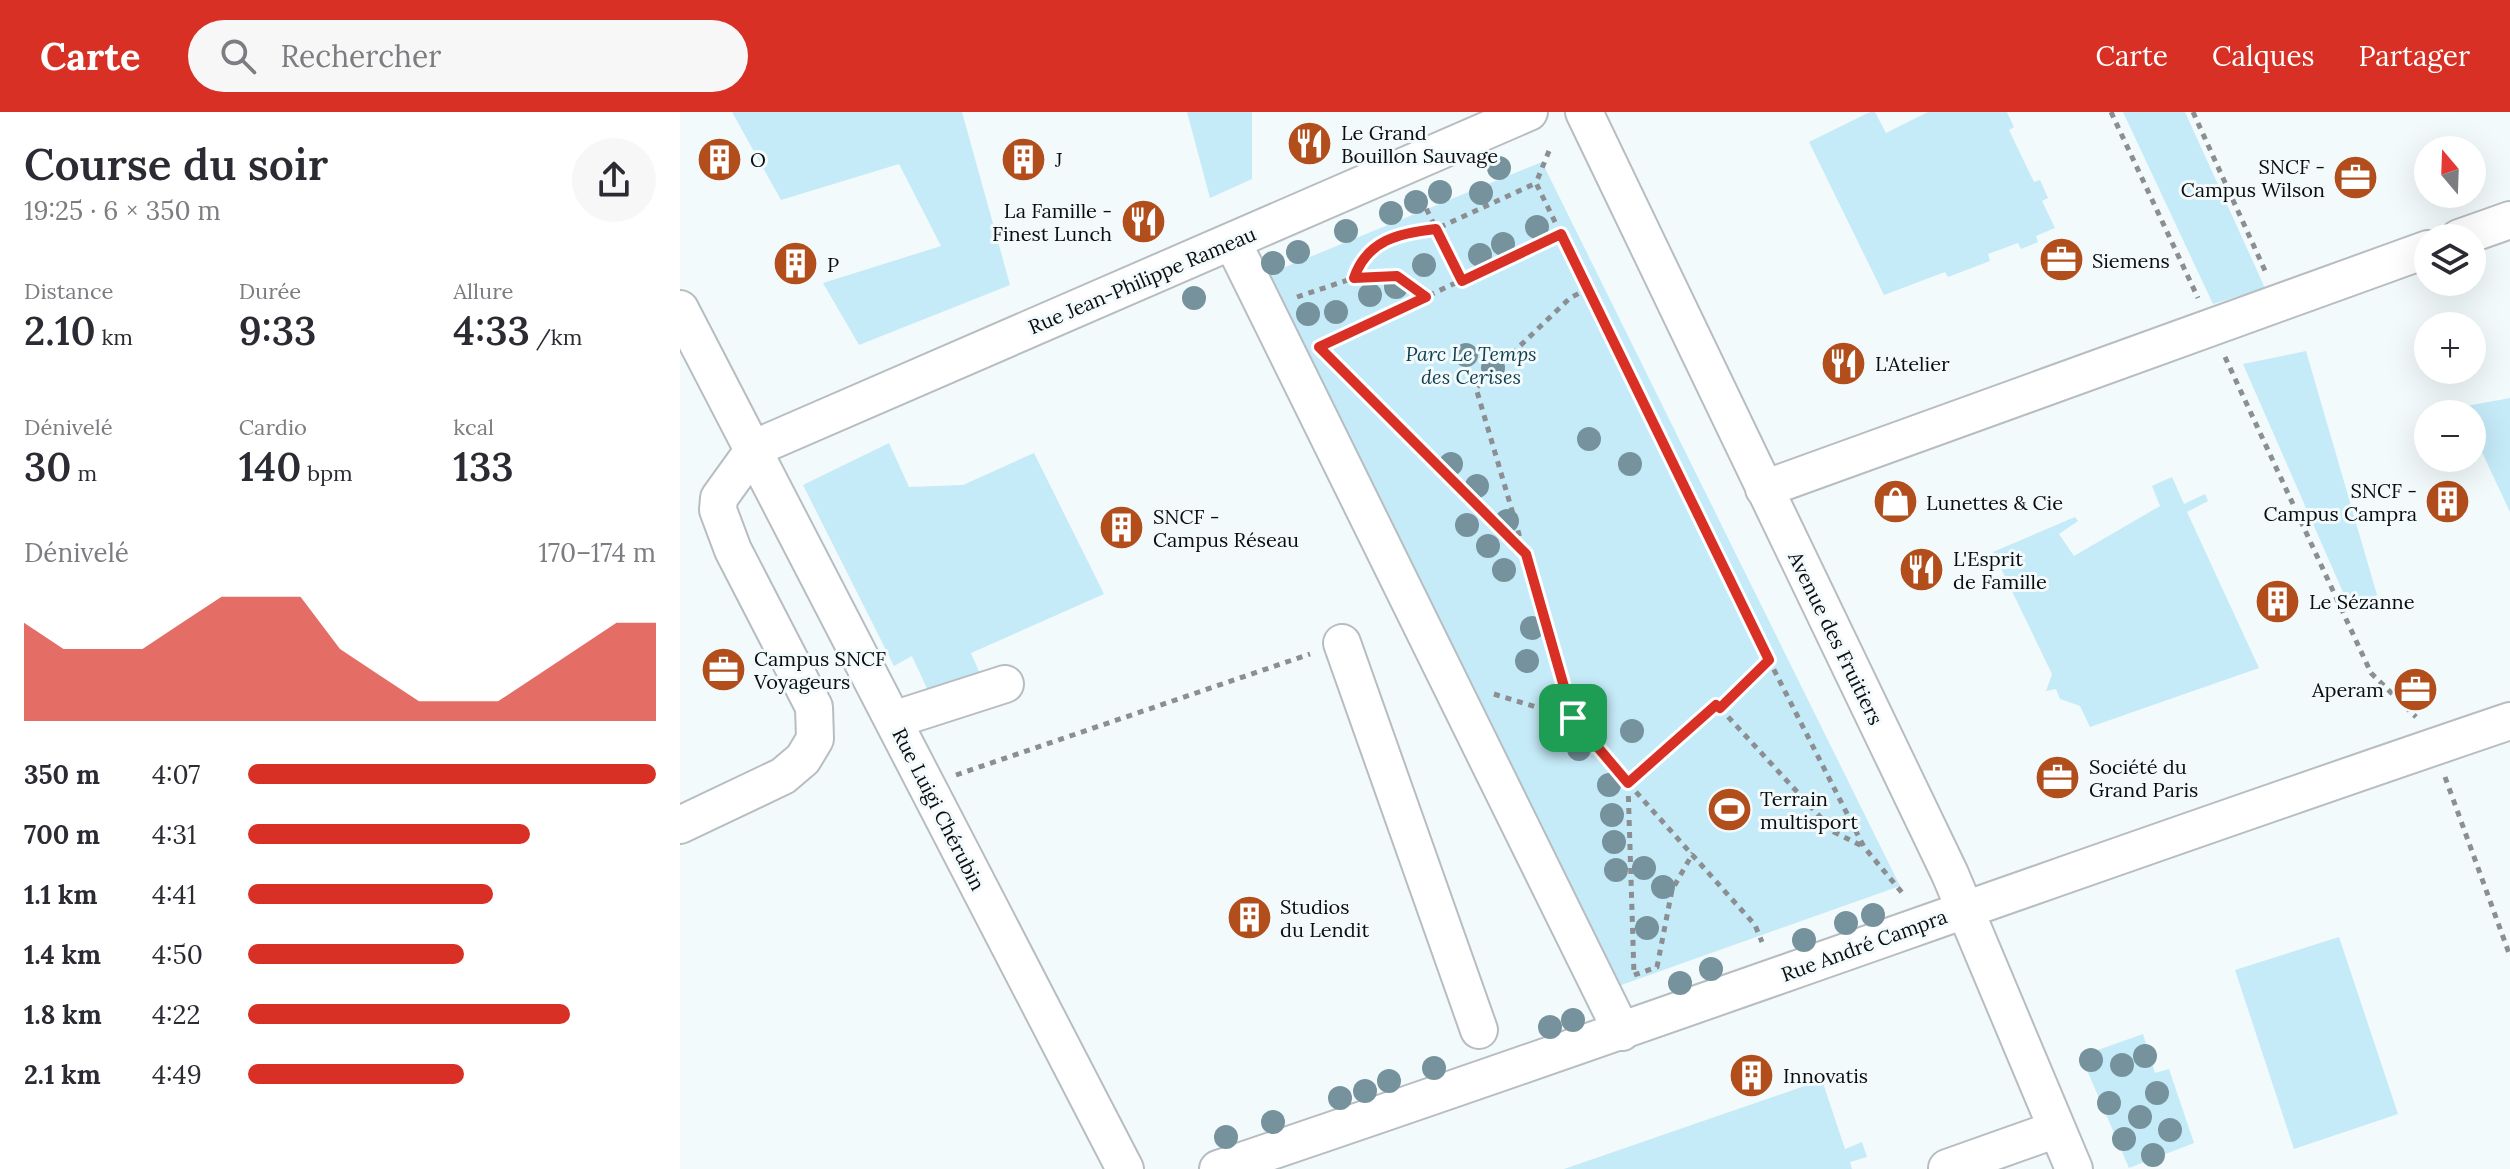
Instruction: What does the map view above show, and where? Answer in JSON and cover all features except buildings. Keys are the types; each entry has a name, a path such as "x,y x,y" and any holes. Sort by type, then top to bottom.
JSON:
{"street":[{"name":"Rue Jean-Philippe Rameau","path":"755,448 1529,112"},
{"name":"Avenue des Fruitiers","path":"1584,112 1965,909 2074,1169"},
{"path":"2486,228 2510,220"},
{"path":"1232,241 1622,1032"},
{"path":"1764,489 2414,254"},
{"name":"Rue Luigi Chérubin","path":"680,309 755,448 1125,1169"},
{"path":"680,825 759,791 783,776 803,759 815,739 814,707 733,550 718,510 719,498 755,448"},
{"path":"1342,643 1479,1030"},
{"path":"893,720 1005,684"},
{"name":"Rue André Campra","path":"1218,1169 1622,1032 1965,909 2425,732 2510,721"},
{"path":"1947,1168 2057,1129"}],"path":[{"path":"2111,112 2371,673 2425,732 2510,956"},
{"path":"2193,112 2280,303"},
{"path":"1354,278 1361,258 1399,233 1436,229 1536,183 1549,151"},
{"path":"1536,183 1864,847 1909,900"},
{"path":"1421,198 1462,281"},
{"path":"1526,554 1319,347 1561,234"},
{"path":"1293,298 1354,278 1397,276 1426,297"},
{"path":"1589,288 1570,298 1476,388 1573,718 1755,925 1762,942"},
{"path":"926,785 1342,643"},
{"path":"1720,708 1769,660"},
{"path":"1448,680 1573,718"},
{"path":"1628,783 1716,705 1834,832 1864,847"},
{"path":"1628,783 1634,975 1637,984"},
{"path":"1634,975 1657,967 1672,890 1693,853"}],"green space":[{"path":"732,112 962,112 1010,285 859,345 823,283 941,246 899,164 781,200"},
{"path":"1187,112 1252,112 1252,179 1210,198"},
{"path":"1875,112 1886,133 1928,112 2007,112 2014,127 2009,130 2034,182 2040,180 2048,198 2042,201 2055,228 2036,236 2038,242 2021,249 2018,243 1988,254 1990,261 1948,277 1945,272 1884,295 1809,142"},
{"path":"2123,112 2185,112 2265,288 2213,304"},
{"name":"Parc Le Temps des Cerises","path":"1542,162 1900,886 1610,989 1256,279"},
{"path":"2306,351 2377,595 2349,606 2243,364"},
{"path":"2510,398 2510,512 2486,461 2486,402"},
{"path":"889,443 909,487 963,485 1034,453 1104,594 971,653 981,676 930,695 912,656 894,666 803,485"},
{"path":"2172,477 2184,504 2205,494 2208,501 2187,512 2259,668 2090,727 2080,706 2060,699 2056,689 2046,691 2052,674 1993,552 2075,517 2078,521 2059,534 2074,556 2160,506 2152,486"},
{"path":"2339,937 2398,1114 2294,1149 2235,970"},
{"path":"2143,1034 2155,1073 2169,1069 2194,1143 2129,1168 2081,1056"},
{"path":"1822,1080 1845,1149 1862,1142 1867,1157 1850,1162 1852,1169 1564,1169"}],"place":[{"name":"Le Grand Bouillon Sauvage","path":"1310,144"},
{"name":"O","path":"719,159"},
{"name":"J","path":"1024,159"},
{"name":"SNCF - Campus Wilson","path":"2356,177"},
{"name":"La Famille - Finest Lunch","path":"1143,222"},
{"name":"Siemens","path":"2061,260"},
{"name":"P","path":"796,264"},
{"name":"L'Atelier","path":"1844,363"},
{"name":"SNCF - Campus Campra","path":"2448,501"},
{"name":"Lunettes & Cie","path":"1895,502"},
{"name":"SNCF - Campus Réseau","path":"1122,528"},
{"name":"L'Esprit de Famille","path":"1922,570"},
{"name":"Le Sézanne","path":"2278,601"},
{"name":"Campus SNCF Voyageurs","path":"723,669"},
{"name":"Aperam","path":"2415,689"},
{"name":"Société du Grand Paris","path":"2058,777"},
{"name":"Terrain multisport","path":"1729,809"},
{"name":"Studios du Lendit","path":"1249,918"},
{"name":"Innovatis","path":"1752,1075"}],"route":[{"path":"1436,229 1462,281 1561,234 1769,660 1720,708 1716,705 1628,783 1573,718 1526,554 1319,347 1426,297 1404,278 1397,276 1354,278 1361,258 1399,233 1436,229"}]}
